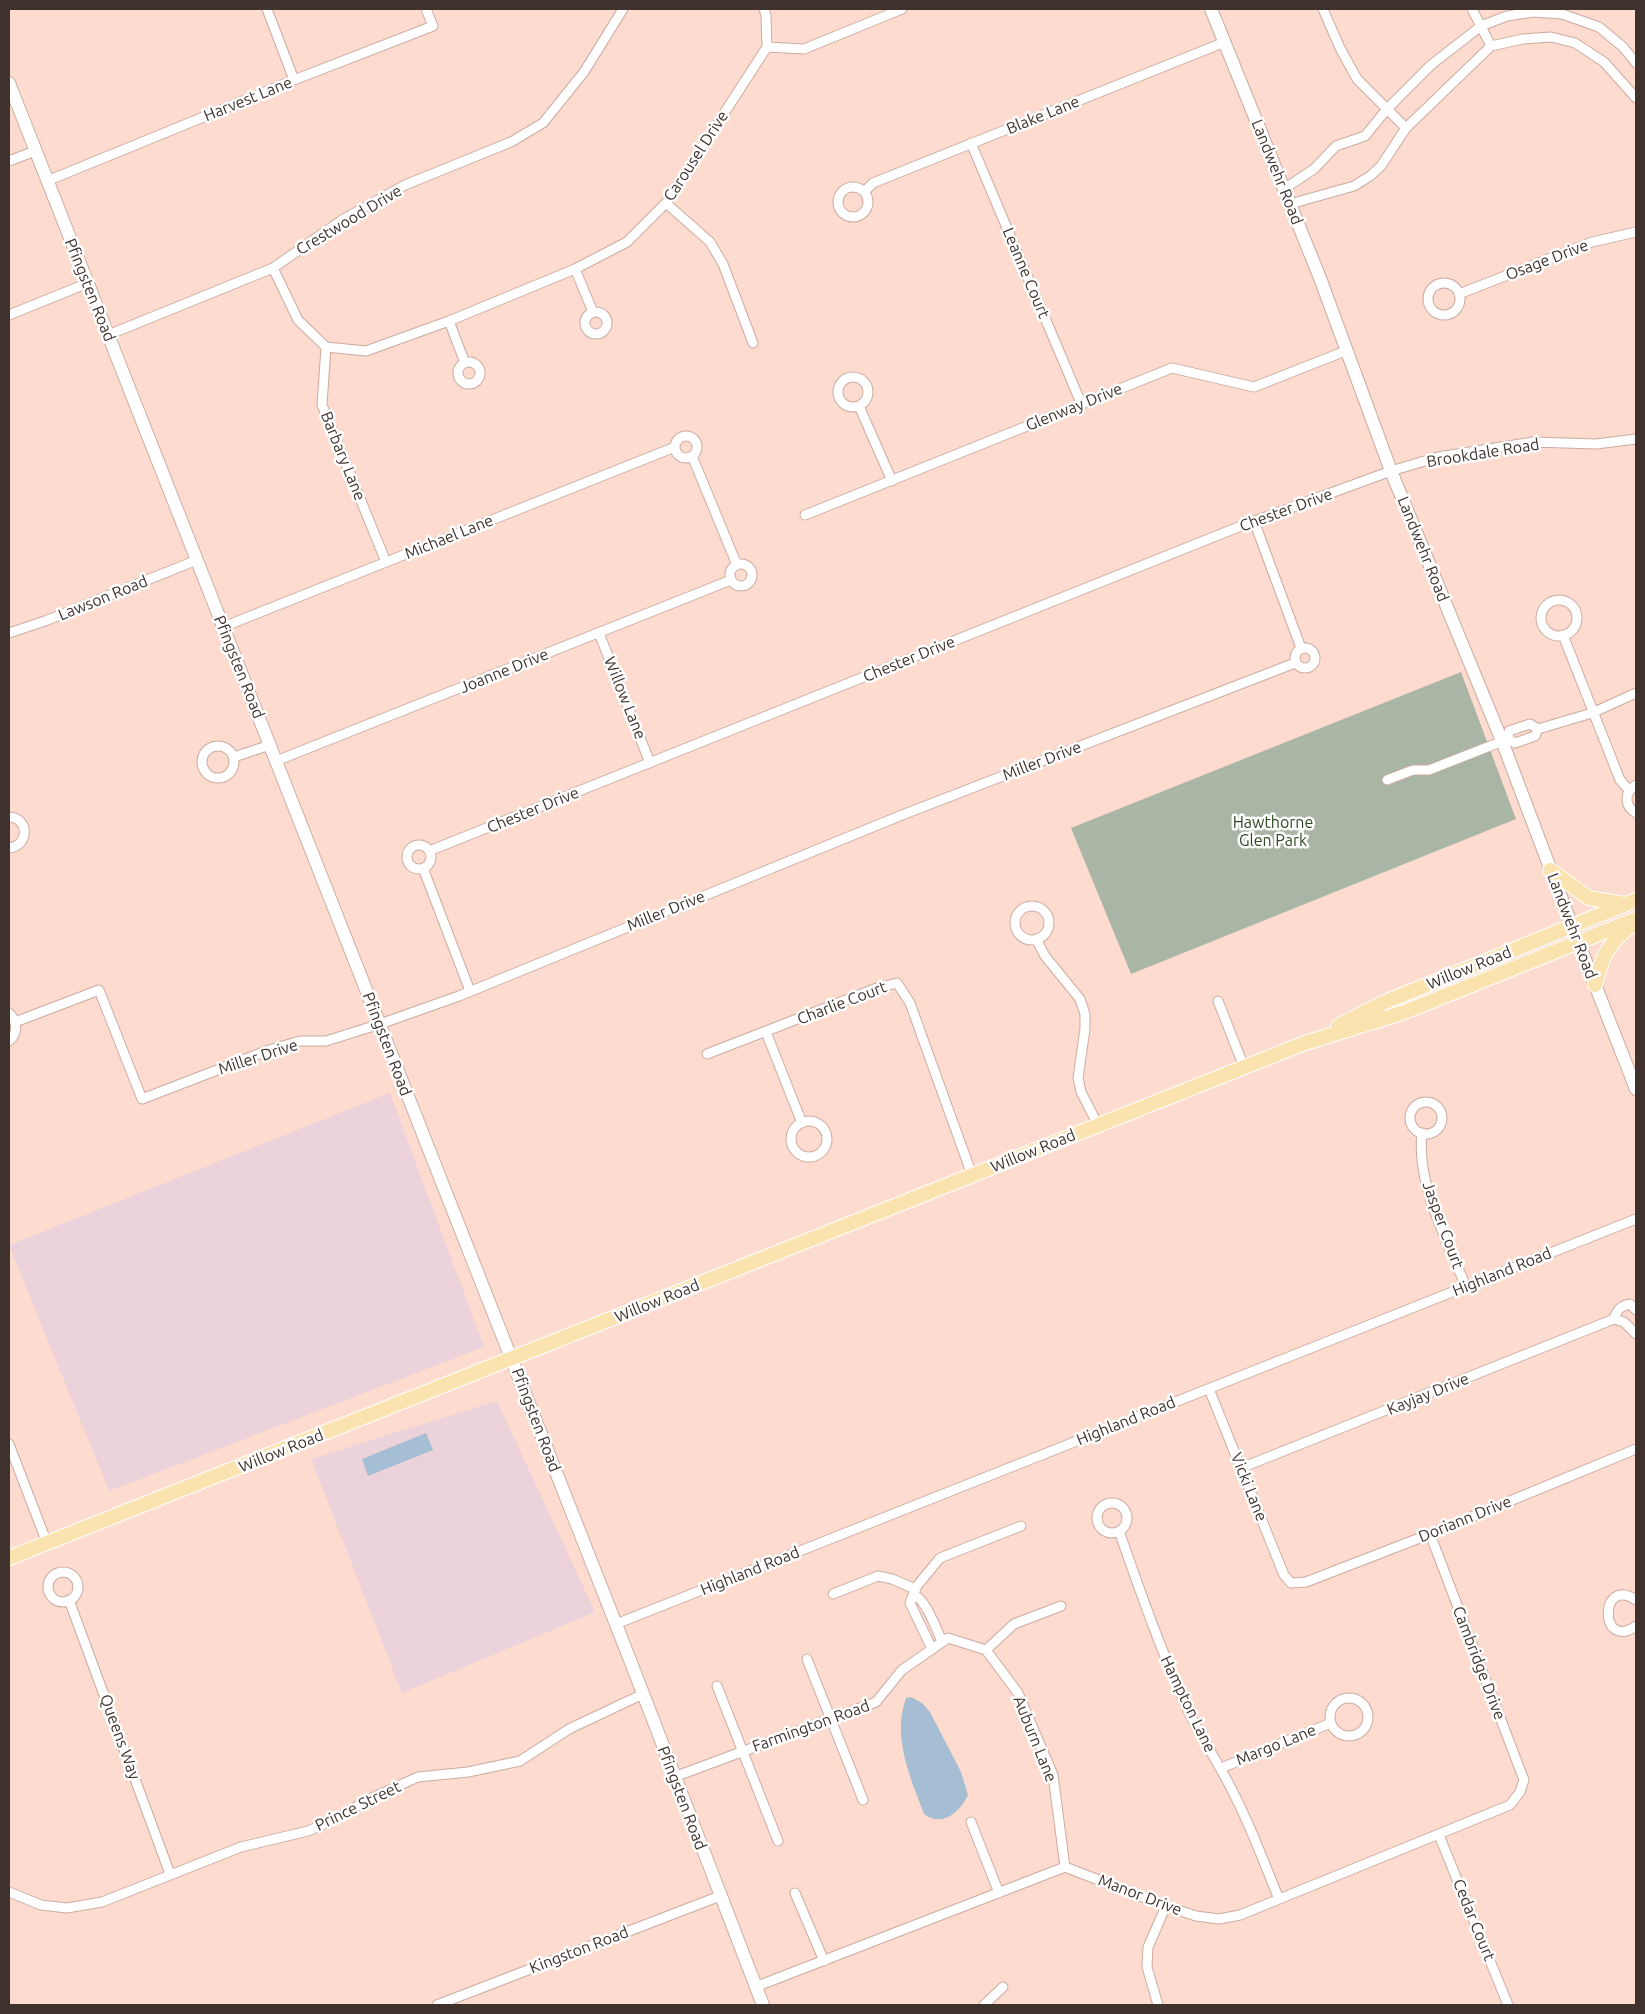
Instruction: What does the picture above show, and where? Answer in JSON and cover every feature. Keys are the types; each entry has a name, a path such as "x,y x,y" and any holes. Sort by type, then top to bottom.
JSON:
{"main road":[{"name":"Landwehr Road","path":"1211,9 1348,350 1391,471 1505,740 1550,870 1636,1090"},
{"name":"Pfingsten Road","path":"9,84 616,1624 762,2005"},
{"path":"1550,870 1589,898 1630,902"},
{"name":"Willow Road","path":"1305,1043 1385,1002 1630,902"},
{"path":"1595,985 1603,956 1613,941 1636,920"},
{"name":"Willow Road","path":"9,1558 1305,1043 1402,1013 1636,920"}],"street":[{"path":"267,9 294,80"},
{"name":"Harvest Lane","path":"47,181 294,80 433,26 426,9"},
{"path":"610,9 620,12"},
{"path":"764,9 766,15 767,47 804,49 902,9"},
{"path":"1324,9 1340,48 1357,79 1406,128"},
{"path":"1472,9 1492,46"},
{"name":"Crestwood Drive","path":"108,335 273,268 342,220 405,186 511,142 543,123 584,72 620,12"},
{"path":"1284,189 1314,169 1336,146 1365,136 1387,109 1431,65 1481,26 1507,16 1533,12 1562,14 1599,27 1623,47 1636,63"},
{"path":"1290,204 1354,186 1370,176 1381,166 1406,128 1492,46 1523,39 1551,37 1575,43 1604,62 1636,98"},
{"name":"Blake Lane","path":"864,192 873,183 1225,42"},
{"name":"Carousel Drive","path":"326,347 366,351 449,321 575,269 627,242 666,203 767,47"},
{"name":"Leanne Court","path":"971,143 1081,404"},
{"path":"9,161 35,151"},
{"path":"666,203 710,242 723,264 753,343"},
{"name":"Osage Drive","path":"1459,294 1592,242 1636,232"},
{"path":"273,268 298,320 326,347"},
{"path":"575,269 593,312"},
{"path":"9,315 88,283"},
{"path":"449,321 465,363"},
{"name":"Barbary Lane","path":"326,347 322,405 386,562"},
{"name":"Glenway Drive","path":"805,515 1172,368 1254,387 1348,350"},
{"path":"859,406 892,481"},
{"path":"690,436 697,444 697,451 692,456 681,456 675,447 680,437 690,436"},
{"name":"Brookdale Road","path":"1391,471 1438,457 1533,442 1596,444 1636,439"},
{"name":"Michael Lane","path":"223,627 675,447"},
{"path":"692,456 737,565"},
{"name":"Chester Drive","path":"429,852 1254,521 1391,471"},
{"path":"1254,521 1301,648"},
{"name":"Lawson Road","path":"9,633 45,621 197,560"},
{"path":"737,565 744,565 750,569 750,580 742,586 735,585 731,580 731,570 737,565"},
{"name":"Joanne Drive","path":"276,761 731,580"},
{"path":"1555,600 1566,602 1575,610 1575,626 1563,635 1549,633 1542,623 1542,611 1545,606 1555,600"},
{"name":"Willow Lane","path":"599,633 650,763"},
{"path":"1563,635 1592,713 1620,780 1633,788 1627,795 1628,805 1636,813"},
{"path":"1301,648 1308,648 1313,651 1315,661 1307,668 1300,668 1295,663 1294,656 1301,648"},
{"name":"Miller Drive","path":"15,1022 99,990 142,1099 269,1050 300,1041 326,1041 380,1024 470,991 902,815 1295,663"},
{"path":"1505,740 1509,731 1530,724 1538,729 1592,713 1636,693"},
{"path":"1387,780 1413,770 1429,770 1505,740 1515,743 1535,736 1538,729"},
{"path":"234,757 270,745"},
{"path":"9,817 18,819 22,823 25,833 21,843 9,848"},
{"path":"417,845 424,846 429,852 430,861 423,868 416,868 410,864 407,854 411,848 417,845"},
{"path":"423,868 470,991"},
{"path":"1036,939 1045,956 1080,999 1085,1014 1085,1021 1078,1078 1081,1092 1098,1125"},
{"name":"Charlie Court","path":"707,1054 877,988 897,983 910,1003 972,1175"},
{"path":"1218,1001 1244,1067"},
{"path":"9,1013 15,1022 16,1033 9,1041"},
{"path":"766,1032 802,1123"},
{"path":"814,1122 824,1129 827,1134 826,1146 818,1155 813,1157 801,1156 793,1148 794,1131 802,1123 814,1122"},
{"name":"Jasper Court","path":"1422,1133 1421,1147 1427,1189 1466,1287"},
{"name":"Highland Road","path":"616,1624 1636,1219"},
{"name":"Kayjay Drive","path":"1241,1468 1614,1319 1616,1312 1625,1305 1630,1304 1636,1310"},
{"path":"1614,1319 1635,1328"},
{"name":"Vicki Lane","path":"1209,1389 1284,1575 1291,1582"},
{"path":"9,1444 47,1543"},
{"name":"Doriann Drive","path":"1291,1582 1306,1582 1430,1534 1636,1449"},
{"path":"932,1649 910,1604 914,1592 940,1558 1021,1526"},
{"name":"Hampton Lane","path":"1119,1531 1162,1650 1187,1708 1202,1740 1221,1768 1259,1849 1279,1899"},
{"name":"Cambridge Drive","path":"1430,1534 1524,1780 1520,1792"},
{"path":"833,1594 878,1576 892,1579 914,1592 919,1598 929,1613 942,1642 948,1638 986,1650 1014,1624 1061,1606"},
{"path":"1636,1600 1630,1596 1619,1596 1610,1602 1607,1612 1609,1622 1618,1630 1630,1630 1636,1626"},
{"name":"Queens Way","path":"69,1600 170,1874"},
{"name":"Farmington Road","path":"674,1776 876,1702 902,1670 942,1642"},
{"name":"Auburn Lane","path":"986,1650 1018,1693 1053,1774 1065,1867"},
{"path":"807,1659 863,1800"},
{"path":"717,1686 778,1841"},
{"name":"Prince Street","path":"9,1892 41,1905 67,1908 102,1902 240,1848 308,1831 338,1818 367,1800 418,1777 468,1772 520,1761 568,1729 643,1694"},
{"name":"Margo Lane","path":"1352,1699 1358,1701 1367,1712 1366,1725 1356,1734 1347,1736 1341,1734 1335,1730 1331,1723 1332,1709 1343,1700 1352,1699"},
{"name":"Margo Lane","path":"1221,1768 1331,1723"},
{"name":"Manor Drive","path":"1065,1867 1196,1916 1218,1918 1240,1915 1510,1805 1520,1792"},
{"path":"970,1822 999,1893"},
{"name":"Cedar Court","path":"1439,1835 1508,2005"},
{"path":"755,1987 1065,1867"},
{"path":"795,1893 824,1961"},
{"name":"Kingston Road","path":"437,2005 720,1896"},
{"path":"1158,2005 1147,1967 1148,1947 1166,1906"},
{"path":"984,2005 1002,1987"}],"shaded area":[{"path":"390,1093 484,1347 109,1491 9,1245"},
{"path":"497,1401 595,1612 402,1693 311,1459"}],"green space":[{"name":"Hawthorne Glen Park","path":"1461,672 1516,819 1131,974 1071,828"}],"water":[{"path":"426,1433 433,1450 368,1476 362,1459"},
{"path":"911,1697 922,1703 930,1712 961,1772 968,1795 955,1812 944,1819 931,1818 924,1814 904,1757 901,1728 902,1713 906,1698"}]}
